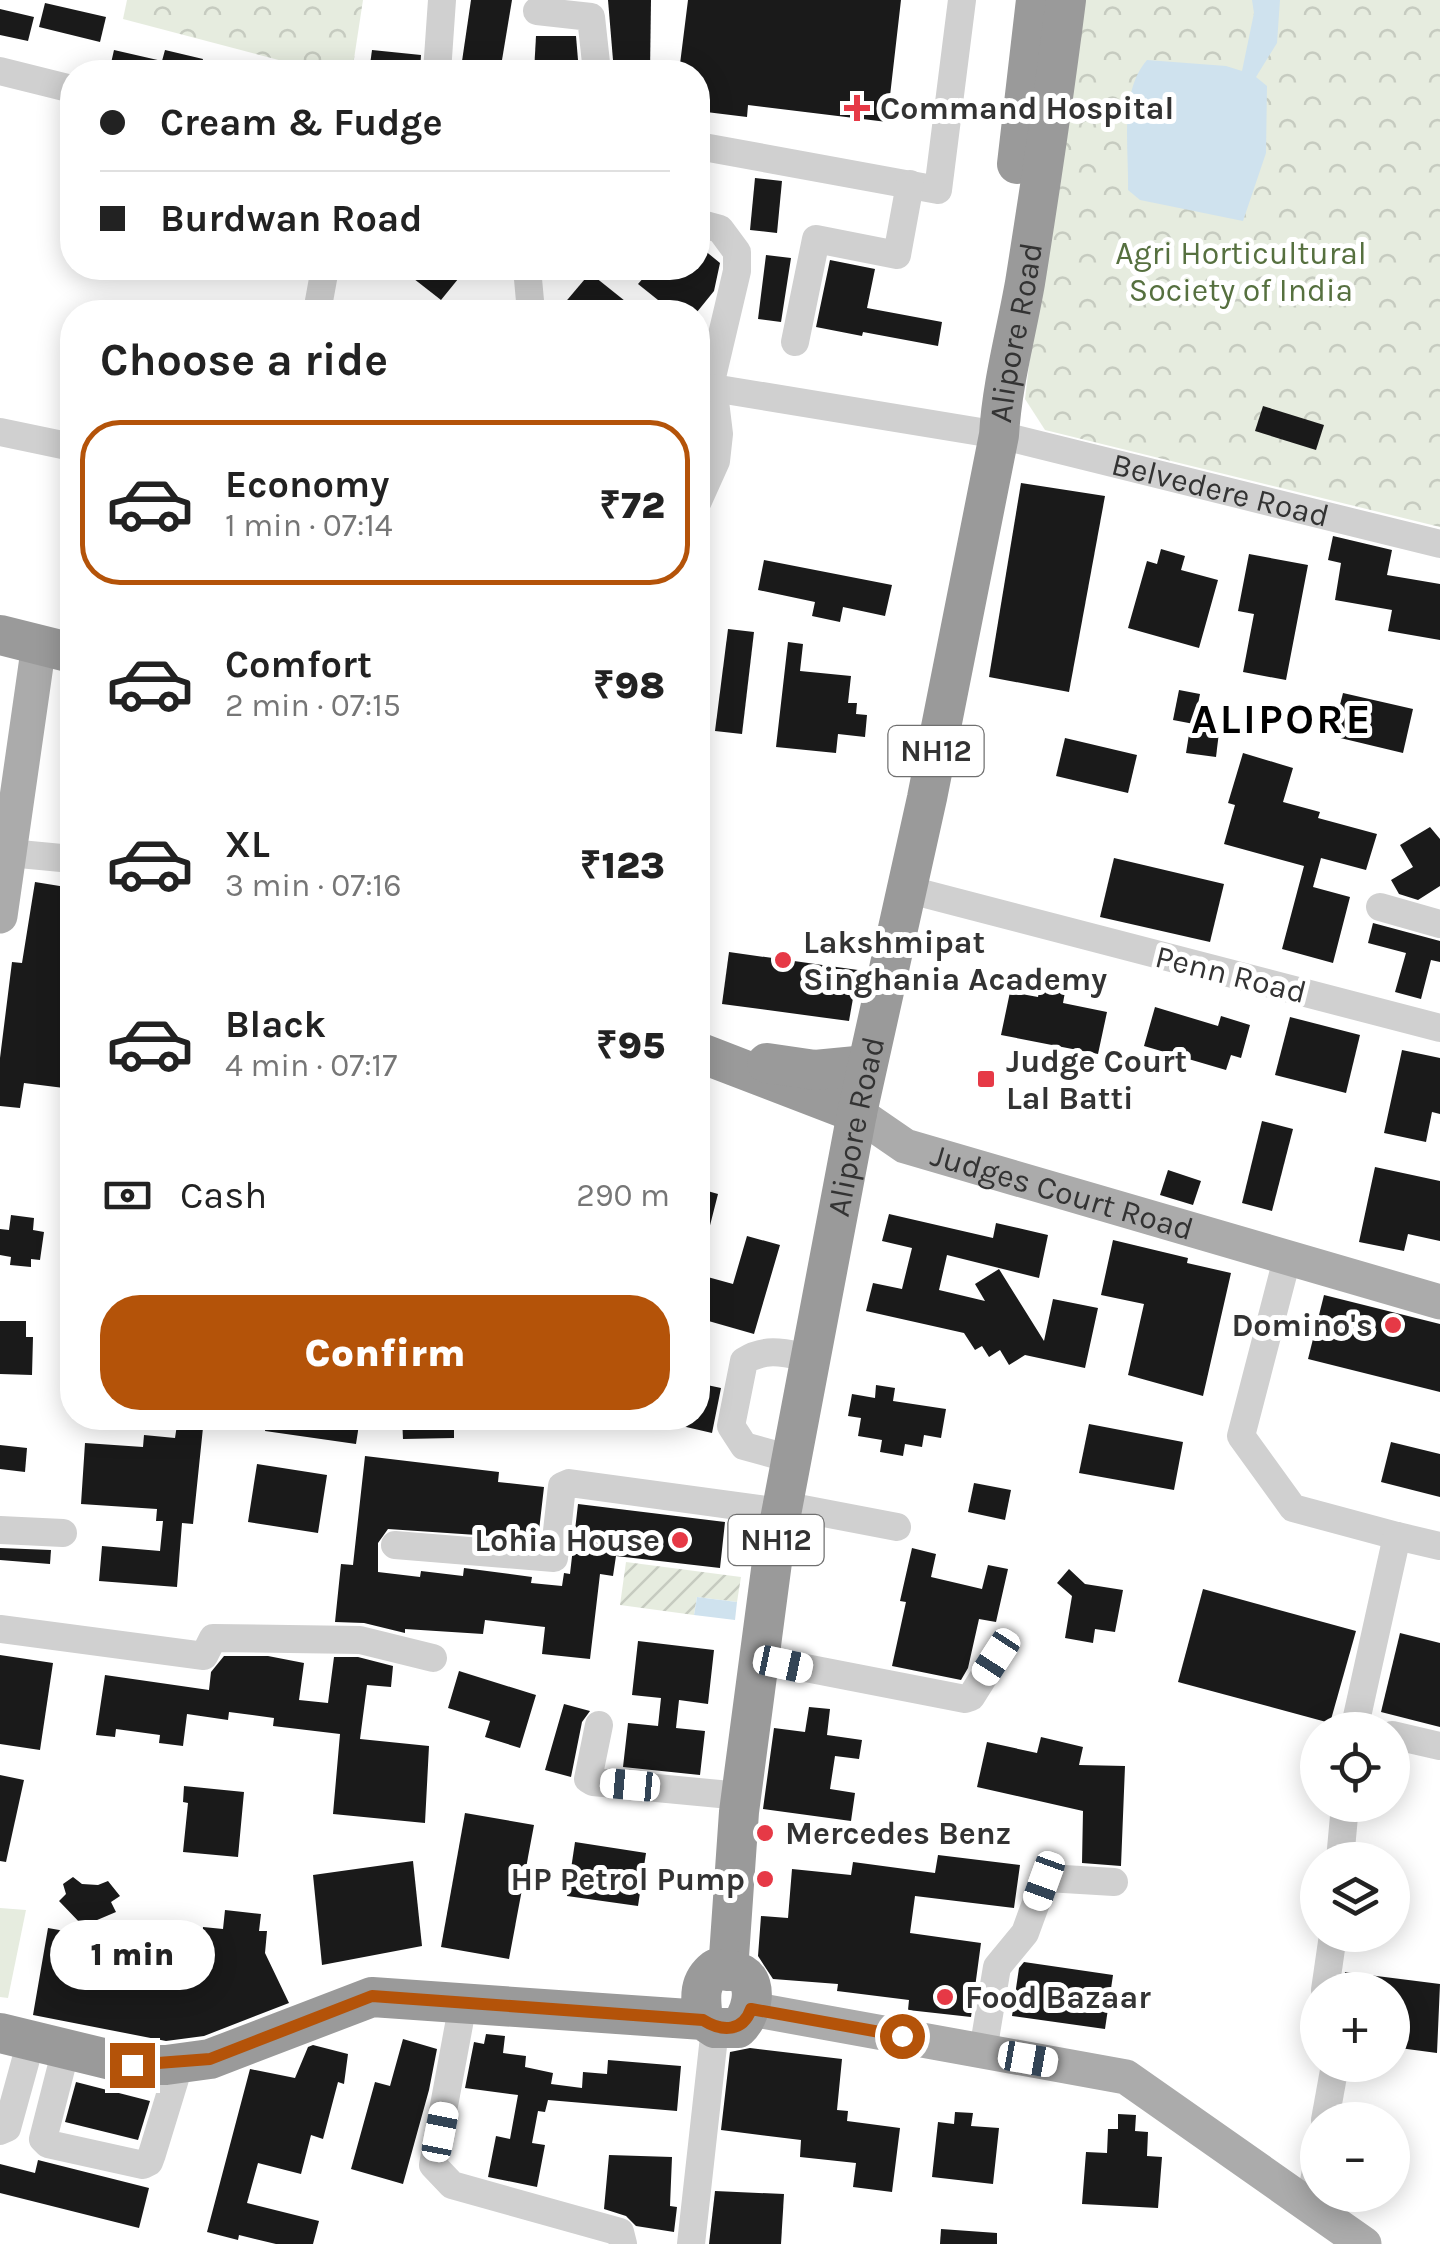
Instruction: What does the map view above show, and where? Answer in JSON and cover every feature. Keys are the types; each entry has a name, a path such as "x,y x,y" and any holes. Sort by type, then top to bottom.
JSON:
{"highway":[{"name":"NH12","path":"1000,419 996,347 1036,0"},
{"name":"Alipore Road","path":"728,1971 741,1796 781,1513 857,1113 906,889 1013,352 1043,175 1066,0"},
{"path":"0,635 56,648"},
{"path":"710,1054 816,1070 867,1065"},
{"name":"Judges Court Road","path":"710,1056 857,1113"},
{"path":"32,2041 132,2065 175,2064 210,2059 372,1996 738,2028 751,2009 750,1983 743,1974 715,1970 706,1976 700,1993 709,2024"}],"main road":[{"path":"0,916 9,853 56,648"},
{"name":"Judges Court Road","path":"857,1113 905,1146 1440,1302"},
{"path":"751,2009 1126,2077 1300,2200"},
{"path":"1318,2212 1364,2244"}],"street":[{"path":"441,60 448,41 442,0"},
{"path":"710,148 938,190 962,0"},
{"path":"537,11 591,17 596,60"},
{"path":"0,72 60,86"},
{"path":"795,342 816,240 898,255 910,184"},
{"path":"710,226 720,229 737,252 737,272 712,377 710,422"},
{"name":"Belvedere Road","path":"713,388 1000,419 1440,544"},
{"path":"0,432 60,444"},
{"path":"710,449 716,462 710,475"},
{"path":"9,853 60,858"},
{"name":"Penn Road","path":"906,889 1440,1028"},
{"path":"1380,907 1440,924"},
{"path":"1287,1259 1241,1436 1293,1508 1440,1546"},
{"path":"791,1459 744,1446 731,1426 744,1361 757,1352 773,1350 810,1358"},
{"path":"395,1545 554,1558 562,1486 568,1483 897,1526"},
{"path":"667,1507 781,1513"},
{"path":"0,1530 62,1533"},
{"path":"1362,1712 1397,1536"},
{"path":"0,1629 204,1656 213,1638 360,1640 433,1658"},
{"path":"759,1659 965,1700 996,1657"},
{"path":"599,1726 588,1779 593,1782 741,1796"},
{"path":"1410,1740 1440,1746"},
{"path":"981,2051 994,1974 1025,1933 1044,1881 1047,1878 1114,1882"},
{"path":"981,2051 996,1941"},
{"path":"463,2003 434,2165 452,2184 620,2232 623,2244"},
{"path":"690,2244 709,2024"},
{"path":"32,2041 43,2139 48,2144 142,2165 149,2162 152,2154 178,2068 175,2064"},
{"path":"0,2130 8,2128 32,2041"}],"green space":[{"path":"127,0 363,0 354,60 278,60 123,19"},
{"name":"Agri Horticultural Society of India","path":"1072,0 1440,0 1440,527 1045,430 1025,399"},
{"path":"626,1562 741,1577 737,1602 697,1597 694,1615 620,1605"},
{"path":"0,1908 26,1910 8,1998 0,1997"}],"water":[{"path":"1252,0 1280,0 1277,43 1256,77 1267,86 1266,153 1243,221 1140,200 1128,190 1127,139 1129,104 1138,73 1147,60 1226,66 1242,71 1254,13"},
{"path":"697,1597 737,1602 735,1620 694,1615"}],"building":[{"path":"471,0 512,0 502,60 462,60"},
{"path":"608,0 651,0 650,60 613,60"},
{"path":"688,0 901,0 887,122 748,105 747,117 710,112 710,60 680,60"},
{"path":"45,3 106,17 100,42 39,27"},
{"path":"0,9 34,17 28,41 0,35"},
{"path":"536,36 576,36 578,60 535,60"},
{"path":"114,50 158,60 112,60"},
{"path":"165,50 203,60 162,60"},
{"path":"372,50 421,55 421,60 371,60"},
{"path":"755,178 782,181 777,233 750,230"},
{"path":"710,255 720,263 714,291 707,300 658,300 638,284 642,280 710,280"},
{"path":"766,255 791,258 781,322 758,319"},
{"path":"830,260 875,269 867,308 942,322 938,346 816,327"},
{"path":"415,280 457,280 441,300"},
{"path":"584,280 599,280 624,300 567,300"},
{"path":"1263,406 1324,425 1316,450 1255,431"},
{"path":"1021,483 1105,496 1069,692 989,677"},
{"path":"1333,536 1392,550 1387,575 1440,584 1440,640 1388,631 1392,610 1335,600 1341,563 1328,560"},
{"path":"1161,549 1185,556 1181,570 1218,580 1199,648 1128,628 1147,561 1157,564"},
{"path":"1249,554 1308,565 1286,680 1243,672 1254,614 1238,611"},
{"path":"764,560 892,585 885,616 843,607 840,622 812,616 815,602 758,590"},
{"path":"728,629 754,632 742,734 715,731"},
{"path":"788,642 803,644 800,671 851,676 848,703 857,703 856,714 867,715 865,737 838,734 836,753 776,747"},
{"path":"1179,690 1200,694 1194,724 1173,720"},
{"path":"1343,693 1413,709 1403,753 1332,736"},
{"path":"1190,728 1219,732 1216,757 1186,753"},
{"path":"1065,738 1137,755 1128,793 1056,776"},
{"path":"1243,753 1293,768 1283,802 1320,812 1318,818 1377,834 1366,870 1321,858 1313,887 1350,897 1333,963 1282,949 1304,866 1224,844 1235,805 1228,803"},
{"path":"1430,827 1440,839 1440,886 1418,900 1399,894 1391,880 1413,867 1400,845"},
{"path":"1114,858 1224,884 1210,942 1100,917"},
{"path":"35,882 60,886 60,1088 24,1083 20,1108 0,1106 0,1058 12,962 22,963"},
{"path":"1373,923 1440,941 1440,962 1431,960 1421,999 1395,992 1406,953 1368,943"},
{"path":"729,952 858,970 849,1021 722,1004"},
{"path":"1042,976 1067,981 1063,1003 1107,1012 1098,1054 1001,1035 1010,992 1038,997"},
{"path":"1155,1007 1218,1026 1221,1016 1250,1025 1241,1058 1231,1055 1226,1070 1144,1046"},
{"path":"1290,1017 1360,1035 1346,1093 1275,1075"},
{"path":"1402,1050 1440,1058 1440,1114 1432,1112 1426,1142 1384,1133"},
{"path":"1262,1121 1293,1129 1272,1211 1242,1203"},
{"path":"1375,1167 1440,1181 1440,1241 1408,1234 1404,1251 1359,1242"},
{"path":"1168,1170 1201,1181 1193,1205 1160,1195"},
{"path":"710,1192 718,1194 710,1225"},
{"path":"889,1214 993,1238 996,1223 1048,1235 1039,1278 947,1255 939,1290 985,1301 975,1284 999,1269 1044,1341 1053,1299 1098,1308 1085,1368 1025,1355 1009,1365 1000,1350 989,1357 982,1346 975,1350 964,1333 866,1311 873,1283 902,1289 912,1248 882,1241"},
{"path":"11,1215 34,1218 33,1230 44,1232 40,1260 31,1259 31,1267 10,1265 11,1257 0,1255 0,1229 9,1230"},
{"path":"747,1236 780,1245 754,1334 710,1321 710,1278 733,1284"},
{"path":"1113,1240 1231,1273 1203,1396 1128,1375 1144,1304 1101,1295"},
{"path":"1324,1295 1440,1324 1440,1392 1308,1359"},
{"path":"0,1321 26,1321 26,1337 33,1337 32,1375 0,1374"},
{"path":"876,1385 895,1388 893,1401 946,1409 941,1438 924,1435 922,1447 905,1444 903,1456 880,1452 882,1440 858,1436 861,1418 848,1416 852,1394 875,1398"},
{"path":"710,1386 721,1388 712,1433 699,1430 710,1430"},
{"path":"1089,1424 1183,1442 1174,1490 1079,1473"},
{"path":"176,1430 203,1430 193,1524 182,1523 177,1587 99,1581 102,1546 160,1551 163,1521 156,1521 157,1509 81,1504 85,1443 143,1447 144,1435 175,1438"},
{"path":"265,1430 358,1430 356,1444"},
{"path":"403,1430 454,1430 454,1438 403,1439"},
{"path":"1391,1442 1440,1454 1440,1497 1381,1482"},
{"path":"0,1445 27,1448 25,1472 0,1469"},
{"path":"365,1456 499,1472 498,1482 544,1487 538,1539 388,1529 378,1543 378,1572 420,1577 421,1571 463,1576 464,1568 532,1577 531,1583 562,1586 564,1573 570,1574 578,1504 725,1522 720,1568 616,1556 613,1576 600,1574 590,1659 542,1654 545,1627 485,1620 483,1634 405,1629 405,1633 364,1623 335,1622 341,1564 353,1565"},
{"path":"257,1464 327,1475 318,1533 248,1522"},
{"path":"974,1483 1011,1490 1005,1520 968,1512"},
{"path":"0,1548 51,1550 50,1564 0,1560"},
{"path":"912,1548 936,1554 931,1577 982,1589 988,1565 1008,1569 996,1622 979,1619 968,1668 961,1680 892,1666 906,1602 900,1601"},
{"path":"1069,1569 1085,1584 1123,1590 1115,1632 1095,1629 1093,1643 1065,1638 1072,1596 1057,1583"},
{"path":"1203,1589 1356,1631 1333,1712 1300,1715 1178,1682"},
{"path":"1400,1633 1440,1643 1440,1727 1410,1719 1410,1712 1381,1712"},
{"path":"638,1641 714,1650 708,1704 679,1700 676,1728 705,1731 700,1775 623,1767 628,1723 658,1726 661,1698 632,1695"},
{"path":"0,1655 53,1663 40,1750 0,1744"},
{"path":"224,1656 268,1656 304,1663 299,1700 328,1703 334,1657 358,1657 393,1666 391,1687 367,1685 360,1739 429,1746 425,1823 333,1814 340,1734 273,1726 274,1718 229,1712 228,1720 187,1714 183,1746 159,1743 160,1735 116,1729 115,1737 96,1735 105,1675 209,1690 211,1672"},
{"path":"459,1671 536,1695 520,1748 485,1737 490,1721 448,1708"},
{"path":"564,1704 590,1711 582,1722 571,1777 545,1770"},
{"path":"809,1707 830,1709 827,1735 862,1740 859,1759 835,1756 830,1789 855,1793 851,1821 763,1809 774,1728 805,1732"},
{"path":"1041,1737 1083,1747 1079,1765 1125,1766 1121,1866 1082,1863 1083,1811 977,1787 987,1742 1037,1753"},
{"path":"0,1775 24,1780 6,1862 0,1861"},
{"path":"184,1786 244,1792 238,1857 183,1852 188,1803 183,1802"},
{"path":"465,1813 534,1825 509,1959 441,1947"},
{"path":"575,1842 646,1853 638,1906 567,1896"},
{"path":"938,1855 1020,1865 1014,1908 915,1896 910,1933 981,1943 971,2017 908,2010 909,2000 837,1991 838,1984 773,1979 758,1956 761,1916 788,1918 792,1869 851,1875 853,1862 935,1873"},
{"path":"413,1861 422,1946 322,1965 313,1875"},
{"path":"73,1877 82,1884 108,1881 120,1896 111,1902 116,1912 83,1926 59,1901 66,1894 63,1884"},
{"path":"225,1910 261,1914 259,1931 267,1931 265,1953 289,2003 204,2036 166,2041 33,2015 48,1928 201,1954 203,1927 223,1929"},
{"path":"1024,1962 1113,1975 1105,2029 1012,2016 1019,1968"},
{"path":"1410,1980 1440,1984 1437,2053 1410,2049"},
{"path":"486,2034 505,2036 503,2053 526,2056 525,2067 553,2073 551,2084 582,2088 583,2072 607,2074 608,2060 681,2066 677,2111 548,2100 545,2112 538,2111 532,2143 545,2145 537,2187 488,2177 496,2136 510,2139 518,2095 465,2088 474,2042 484,2044"},
{"path":"403,2039 437,2049 403,2184 351,2169 375,2082 390,2086"},
{"path":"308,2047 348,2054 344,2084 338,2082 323,2139 311,2135 301,2174 258,2163 247,2203 319,2221 313,2244 276,2244 239,2235 238,2240 207,2232 250,2069 295,2078"},
{"path":"750,2048 842,2059 837,2110 848,2111 847,2121 900,2128 892,2192 853,2187 856,2163 800,2157 801,2140 721,2130 730,2052"},
{"path":"76,2082 150,2101 138,2140 65,2122"},
{"path":"955,2112 973,2113 971,2126 999,2128 993,2184 932,2177 938,2122 954,2124"},
{"path":"1118,2114 1136,2115 1135,2131 1148,2132 1147,2156 1162,2157 1158,2208 1082,2204 1086,2152 1107,2153 1108,2129 1118,2129"},
{"path":"609,2155 672,2157 670,2206 677,2207 674,2232 636,2226 626,2216 604,2209"},
{"path":"38,2160 149,2188 139,2228 0,2193 0,2164 35,2173"},
{"path":"715,2191 784,2194 781,2244 709,2244"},
{"path":"941,2229 997,2233 997,2244 940,2244"}],"place":[{"name":"Command Hospital","path":"857,108"},
{"name":"Lakshmipat Singhania Academy","path":"783,960"},
{"name":"Judge Court Lal Batti","path":"986,1079"},
{"name":"Domino's","path":"1393,1325"},
{"name":"Lohia House","path":"680,1540"},
{"name":"Mercedes Benz","path":"765,1833"},
{"name":"HP Petrol Pump","path":"765,1879"},
{"name":"Food Bazaar","path":"945,1997"}],"district":[{"name":"ALIPORE","path":"1282,718"}],"route":[{"path":"132,2065 210,2059 372,1996 703,2020 715,2028 738,2028 751,2009 902,2036"}]}
